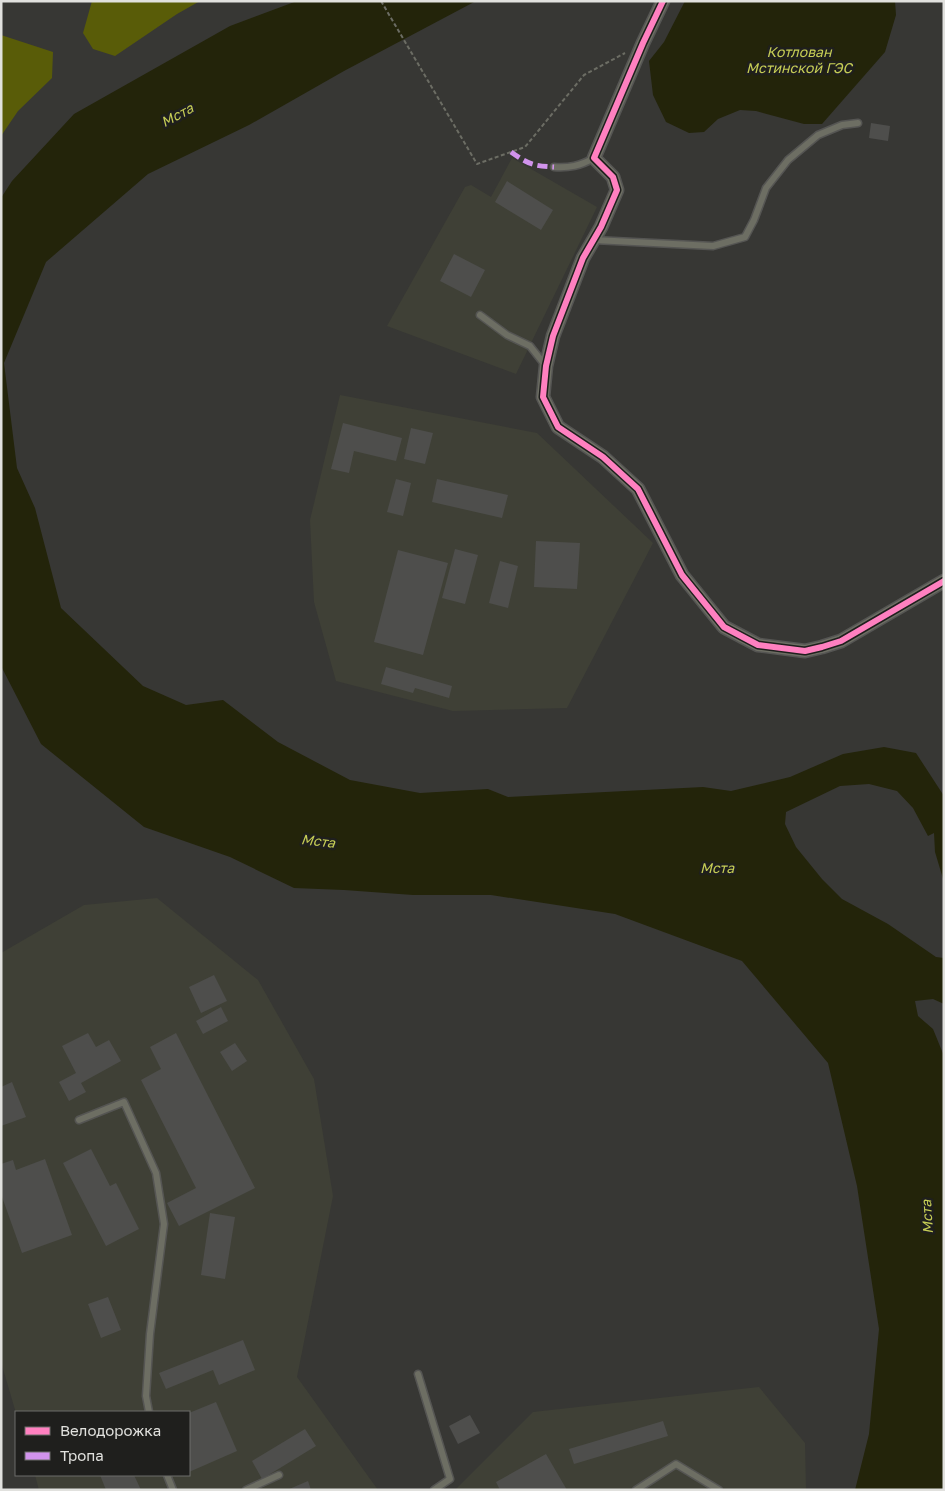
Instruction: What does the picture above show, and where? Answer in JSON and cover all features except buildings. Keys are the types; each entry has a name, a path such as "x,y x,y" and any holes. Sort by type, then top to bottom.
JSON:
{"street":[{"path":"663,1 594,158 613,177 617,190 594,240 583,258 568,294 553,336 546,366 543,397 558,427 603,457 638,489 682,575 724,627 758,644 805,651 822,648 841,641 944,581"}],"lane":[{"path":"594,240 712,246 745,237 754,220 766,188 788,160 818,135 842,125 858,123"},
{"path":"554,167 564,168 581,165 594,158"},
{"path":"480,314 507,335 530,346 546,366"},
{"path":"79,1120 124,1102 156,1173 164,1224 150,1334 146,1396 149,1411"},
{"path":"418,1374 450,1479 434,1490"},
{"path":"636,1490 676,1464 719,1490"},
{"path":"246,1490 279,1475"},
{"path":"167,1476 173,1490"}],"path":[{"path":"381,1 477,164 525,147 584,75 643,43"}],"shaded area":[{"path":"92,1 200,1 177,14 115,56 93,49 83,33"},
{"path":"1,35 53,52 52,78 18,111 1,136"},
{"path":"512,158 597,207 516,374 387,326 465,187 471,185 491,197"},
{"path":"340,395 537,433 653,543 567,708 453,711 336,681 314,602 310,520"},
{"path":"157,898 258,980 314,1079 333,1196 297,1377 378,1490 39,1490 35,1476 190,1476 190,1411 15,1411 1,1362 1,953 84,905"},
{"path":"759,1387 805,1443 806,1490 455,1490 533,1412"}],"water":[{"name":"Мста","path":"297,1 476,1 344,71 249,125 148,174 46,262 4,363 17,468 35,508 61,608 143,686 186,705 223,700 278,742 350,780 420,793 488,789 508,797 703,787 731,791 790,777 843,754 884,747 916,753 944,796 944,882 935,852 934,833 928,836 913,808 897,791 869,784 840,786 786,812 785,824 796,847 822,879 842,899 888,924 936,957 944,958 944,1004 933,999 915,1001 918,1016 933,1029 944,1056 944,1490 855,1490 869,1434 879,1329 857,1186 828,1063 742,961 615,914 491,895 413,895 294,888 230,857 144,827 41,744 1,666 1,198 12,181 74,114 230,26"},
{"name":"Котлован Мстинской ГЭС","path":"685,1 895,1 896,15 885,52 822,124 804,124 756,111 740,110 718,119 704,132 689,133 666,122 653,95 649,61 664,42"}],"marked path":[{"path":"511,152 531,164 554,167"}],"cycle path":[{"path":"663,1 594,158 613,177 617,190 601,227 583,258 553,336 546,366 543,397 558,427 603,457 638,489 682,575 724,627 758,645 805,651 841,641 944,581"}]}
